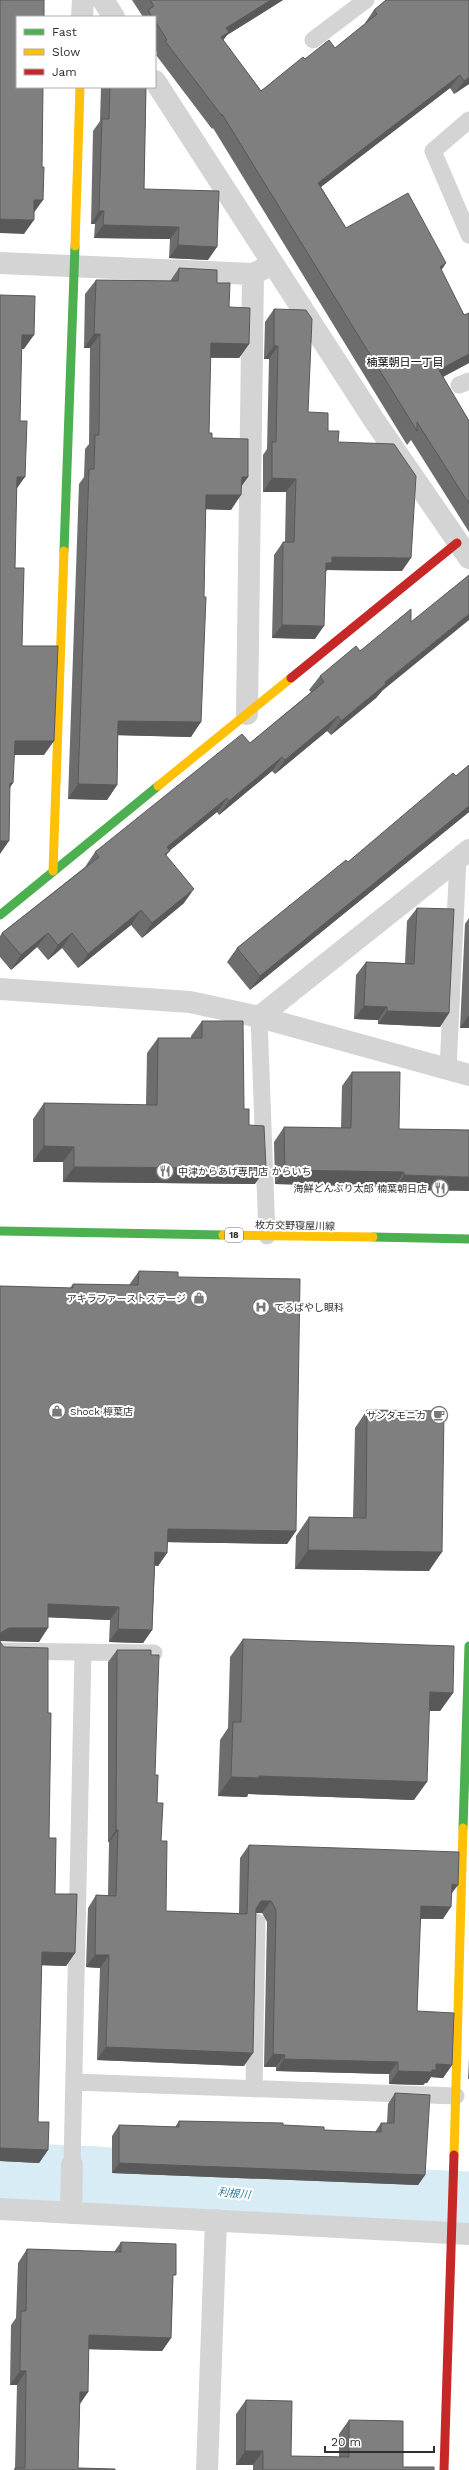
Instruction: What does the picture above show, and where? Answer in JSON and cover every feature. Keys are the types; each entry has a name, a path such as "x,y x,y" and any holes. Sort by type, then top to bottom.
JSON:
{"street":[{"path":"82,16 83,0"},
{"path":"103,0 113,16"},
{"path":"0,915 248,714 463,551 263,270 156,83"},
{"path":"53,871 80,88"},
{"path":"0,264 73,267 263,270"},
{"path":"248,714 263,270"},
{"path":"259,1017 464,854"},
{"path":"0,989 190,1002 259,1017 469,1075"},
{"name":"枚方交野寝屋川線","path":"0,1231 469,1239"},
{"path":"444,2470 457,2228 453,2192 469,1646"},
{"path":"71,2206 72,2165"},
{"path":"0,2210 71,2206 216,2220 457,2228"},
{"path":"207,2470 216,2220"}],"lane":[{"path":"313,40 366,0"},
{"path":"469,120 433,151 469,235"},
{"path":"448,1069 464,854"},
{"path":"259,1017 267,1236"},
{"path":"0,1651 154,1653"},
{"path":"72,2165 83,1652"},
{"path":"254,2089 257,1922"},
{"path":"74,2082 456,2096"}],"building":[{"path":"0,0 44,0 44,16 16,16 16,88 43,88 43,200 34,200 34,220 0,219"},
{"path":"150,0 271,0 226,28 229,32 221,37 261,91 303,57 305,59 329,40 335,48 377,14 374,10 386,0 469,0 469,77 464,81 460,75 318,183 346,228 408,193 446,263 440,267 464,315 469,313 469,354 439,370 469,421 469,504 417,422 417,431 222,114 222,116 165,41 167,40 156,23 156,16 151,16 148,10 154,6"},
{"path":"110,88 146,88 144,189 219,191 217,247 178,245 179,227 103,225 104,211 99,211 102,119 109,119"},
{"path":"179,268 217,270 217,283 230,283 229,307 250,308 249,344 211,343 209,433 212,433 212,438 248,439 248,477 242,477 241,495 206,495 204,597 206,597 201,722 118,721 117,785 78,784 89,469 94,469 95,435 99,435 100,334 94,334 96,280 178,281"},
{"path":"0,295 35,296 34,335 22,335 20,421 27,421 25,477 17,477 15,568 24,568 22,646 58,646 54,741 15,741 13,783 10,783 9,841 0,841"},
{"path":"274,309 306,310 312,319 308,412 328,413 328,431 339,431 338,442 394,444 416,476 411,558 332,557 332,563 326,563 324,626 282,625 283,542 294,542 296,479 272,478 272,442 276,442 278,346 274,346"},
{"path":"469,575 469,614 385,682 386,684 341,721 338,716 285,760 282,757 229,801 227,798 167,847 170,851 165,854 194,889 152,923 141,910 88,954 72,933 58,945 48,933 21,955 2,933 99,857 95,852 242,734 250,743 324,682 320,676 356,646 360,651 411,609 411,622"},
{"path":"469,765 469,806 260,976 237,948 346,860 348,862 453,773 456,776"},
{"path":"417,908 454,909 449,1013 387,1011 387,1007 364,1006 366,962 414,964"},
{"path":"202,1021 243,1021 244,1109 249,1109 249,1125 264,1126 266,1168 74,1167 74,1147 44,1146 44,1103 157,1105 158,1038 202,1038"},
{"path":"352,1072 400,1072 399,1129 469,1130 469,1177 404,1175 404,1172 285,1170 284,1127 351,1128"},
{"path":"139,1271 178,1272 178,1277 300,1279 296,1531 168,1529 167,1553 155,1552 152,1630 118,1629 119,1607 48,1604 48,1628 9,1628 0,1633 0,1286 73,1288 73,1284 138,1285"},
{"path":"367,1410 444,1411 442,1552 308,1550 309,1517 366,1518"},
{"path":"243,1639 454,1646 453,1693 430,1692 427,1782 259,1776 259,1778 231,1777 233,1722 241,1722"},
{"path":"0,1642 4,1647 48,1648 48,1713 51,1713 49,1838 56,1838 55,1894 77,1894 75,1953 42,1952 38,2122 49,2122 48,2150 0,2148"},
{"path":"117,1650 151,1650 151,1655 159,1655 155,1775 158,1775 157,1803 163,1803 161,1841 167,1841 166,1911 247,1914 249,1845 459,1852 458,1885 452,1884 451,1907 421,1906 417,2011 454,2013 452,2065 436,2064 436,2070 432,2070 432,2072 398,2071 398,2062 284,2059 285,2055 273,2054 276,1910 271,1901 261,1901 256,1909 253,2053 106,2047 109,1955 95,1955 96,1895 116,1896 118,1830 116,1830"},
{"path":"395,2093 430,2095 425,2175 119,2163 119,2125 179,2127 179,2121 283,2123 283,2125 324,2127 324,2130 381,2132 381,2123 394,2123"},
{"path":"121,2242 176,2244 176,2275 173,2275 171,2338 89,2335 88,2392 80,2392 78,2468 115,2470 15,2470 15,2468 25,2468 26,2371 20,2371 21,2311 26,2311 27,2249 121,2252"},
{"path":"246,2400 292,2401 291,2456 349,2457 349,2420 403,2421 403,2467 434,2467 434,2470 263,2470 263,2451 245,2451"}],"waterway":[{"name":"利根川","path":"0,2175 100,2179 264,2195 469,2204"}],"traffic: fast":[{"path":"64,551 75,246"},
{"path":"0,915 158,786"},
{"path":"0,1231 223,1235"},
{"path":"373,1237 469,1239"},
{"path":"463,1828 469,1646"}],"traffic: slow":[{"path":"75,246 80,88"},
{"path":"53,871 64,551"},
{"path":"158,786 291,678"},
{"path":"223,1235 373,1237"},
{"path":"454,2155 463,1828"}],"traffic: jam":[{"path":"291,678 457,543"},
{"path":"444,2470 454,2155"}],"place":[{"name":"中津からあげ専門店 からいち","path":"165,1171"},
{"name":"海鮮どんぶり太郎 楠葉朝日店","path":"440,1188"},
{"name":"アキラファーストステージ","path":"199,1298"},
{"name":"てるばやし眼科","path":"261,1307"},
{"name":"Shock 樟葉店","path":"57,1411"},
{"name":"サンタモニカ","path":"439,1415"}],"district":[{"name":"楠葉朝日一丁目","path":"405,362"}]}
